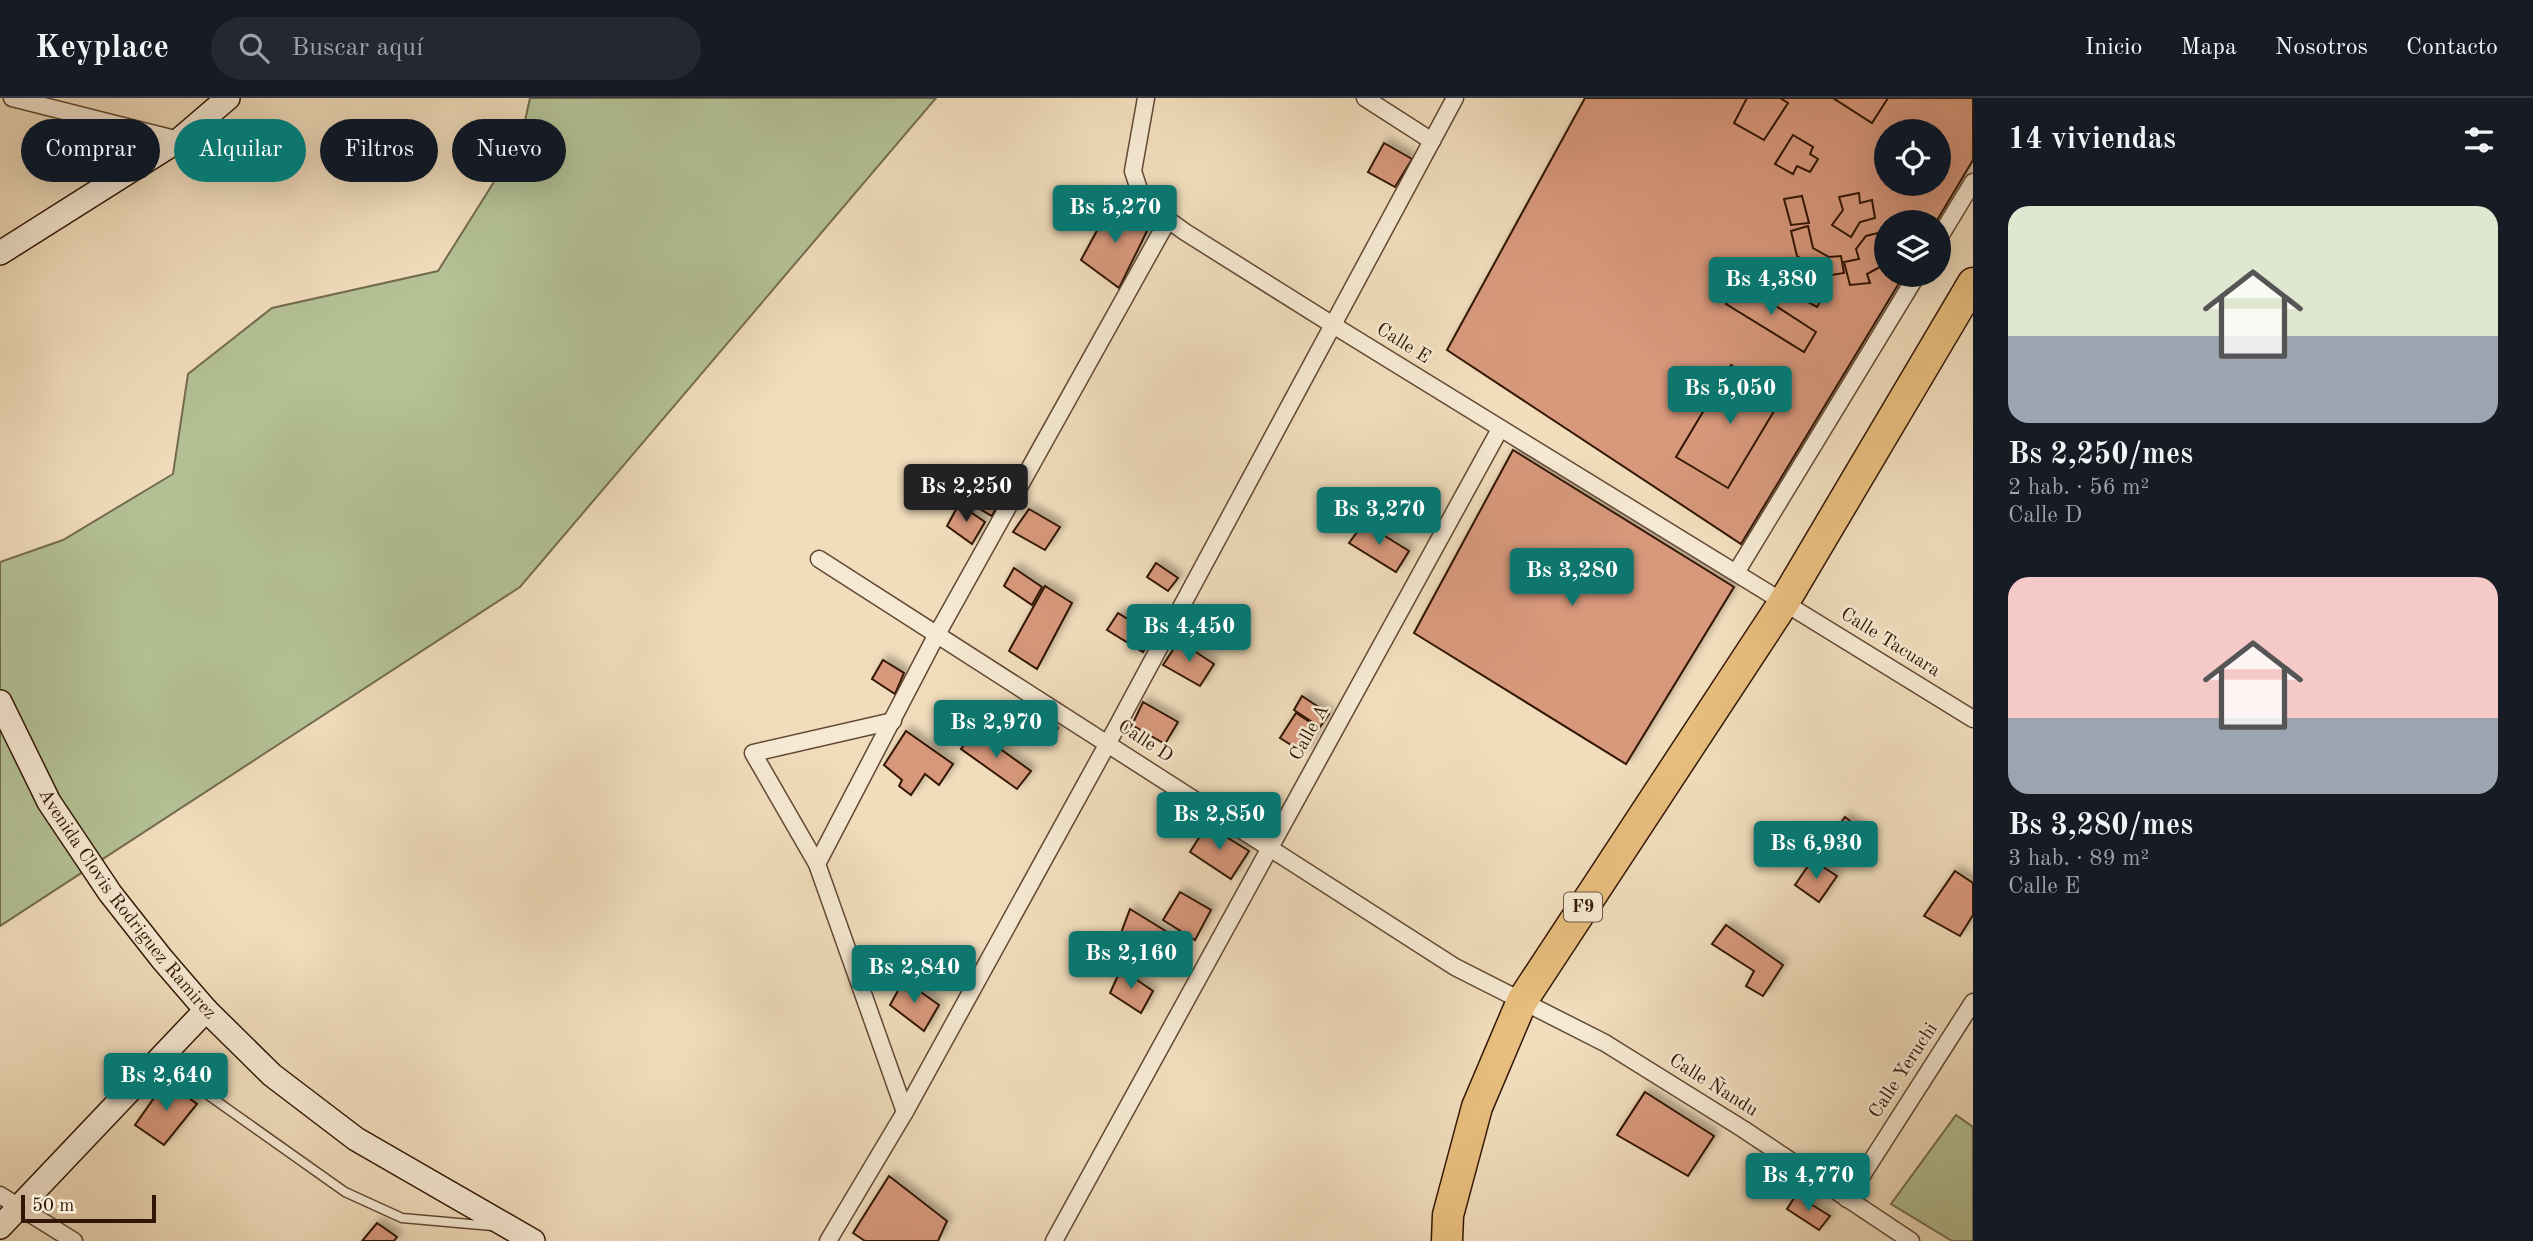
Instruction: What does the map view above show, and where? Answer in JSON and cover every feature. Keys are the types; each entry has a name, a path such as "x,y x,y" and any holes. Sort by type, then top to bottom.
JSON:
{"highway":[{"name":"F9","path":"1447,1241 1448,1215 1477,1107 1522,1001 1784,602 1973,283"}],"main road":[{"path":"204,119 228,98"},
{"path":"0,253 174,143"},
{"name":"Avenida Clovis Rodriguez Ramirez","path":"0,702 49,802 110,894 206,1010 272,1075 356,1139 508,1234 533,1241"},
{"path":"0,1227 9,1201 158,1060 206,1010"}],"street":[{"path":"12,98 174,139"},
{"name":"Calle E","path":"1146,98 1133,171 1143,202 1500,429 1737,571"},
{"path":"1365,98 1432,141"},
{"path":"828,1241 905,1112 1108,743 1455,98"},
{"path":"1951,218 1973,182"},
{"path":"817,864 936,636 1168,220"},
{"path":"1737,571 1910,287"},
{"name":"Calle A","path":"1054,1241 1272,849 1500,429"},
{"name":"Calle D","path":"819,559 1454,967 1522,1001"},
{"name":"Calle Tacuara","path":"1737,571 1973,719"},
{"path":"893,721 753,753 817,864 905,1112"},
{"name":"Calle Ñandu","path":"1522,1001 1605,1043 1911,1241"},
{"name":"Calle Yeruchi","path":"1847,1199 1973,1002"},
{"path":"9,1201 74,1241"}],"lane":[{"path":"158,1060 345,1192 402,1217 508,1234"}],"green space":[{"path":"530,98 936,98 520,587 0,926 0,562 63,540 173,474 188,374 272,308 438,271 494,182 566,182 566,119 525,119"},
{"path":"1956,1115 1973,1127 1973,1241 1952,1241 1891,1204"}],"building":[{"path":"1585,98 1973,98 1973,160 1943,210 1874,210 1874,287 1897,287 1741,544 1447,350"},
{"path":"1747,98 1780,98 1788,103 1764,140 1734,123"},
{"path":"1833,98 1888,98 1872,123"},
{"path":"1793,135 1813,147 1810,154 1818,159 1810,172 1797,166 1793,174 1775,164"},
{"path":"1384,143 1412,159 1395,187 1368,172"},
{"path":"1859,193 1860,203 1872,200 1874,218 1860,222 1851,237 1832,225 1843,210 1839,197"},
{"path":"1802,196 1809,223 1791,225 1784,199"},
{"path":"1112,203 1149,227 1119,288 1081,260"},
{"path":"1808,226 1813,248 1829,257 1841,256 1844,273 1826,276 1797,256 1791,231"},
{"path":"1874,234 1874,270 1867,274 1870,283 1850,285 1844,262 1859,259 1856,249 1866,236"},
{"path":"1800,273 1828,288 1817,307 1789,292"},
{"path":"1739,282 1816,332 1804,352 1726,304"},
{"path":"1731,365 1783,396 1728,488 1676,457"},
{"path":"1513,450 1734,587 1626,764 1414,633"},
{"path":"973,478 1002,496 992,516 959,497"},
{"path":"959,504 985,522 972,544 947,526"},
{"path":"1029,509 1060,527 1045,550 1013,532"},
{"path":"1364,523 1409,551 1396,572 1349,543"},
{"path":"1156,563 1178,578 1168,591 1147,577"},
{"path":"1014,568 1042,587 1032,605 1004,586"},
{"path":"1045,586 1072,603 1037,669 1009,651"},
{"path":"1118,613 1153,635 1143,652 1107,630"},
{"path":"1179,641 1214,664 1200,686 1163,665"},
{"path":"883,660 904,673 895,694 872,679"},
{"path":"1302,696 1329,714 1320,727 1294,710"},
{"path":"1143,702 1178,722 1165,744 1132,725"},
{"path":"1036,713 1058,728 1048,744 1026,732"},
{"path":"1296,713 1319,728 1304,753 1280,738"},
{"path":"974,730 1031,771 1017,789 961,749"},
{"path":"906,731 953,764 939,785 925,774 911,795 899,786 902,780 884,765"},
{"path":"1845,817 1864,832 1848,853 1827,842"},
{"path":"1207,825 1249,851 1231,879 1190,852"},
{"path":"1812,860 1837,876 1819,902 1795,885"},
{"path":"1955,871 1973,883 1973,915 1960,936 1924,916"},
{"path":"1180,892 1211,910 1195,940 1163,920"},
{"path":"1130,909 1185,943 1171,965 1121,933"},
{"path":"1726,925 1783,965 1763,996 1746,986 1754,971 1712,944"},
{"path":"1121,969 1153,991 1141,1013 1110,993"},
{"path":"904,980 939,1005 924,1031 890,1005"},
{"path":"166,1081 197,1104 164,1145 135,1125"},
{"path":"1645,1092 1714,1136 1688,1176 1617,1135"},
{"path":"1754,1167 1771,1180 1763,1191 1747,1180"},
{"path":"889,1176 947,1221 938,1241 865,1241 853,1233"},
{"path":"1796,1195 1830,1216 1819,1230 1787,1209"},
{"path":"377,1223 397,1237 394,1241 362,1241"}]}
